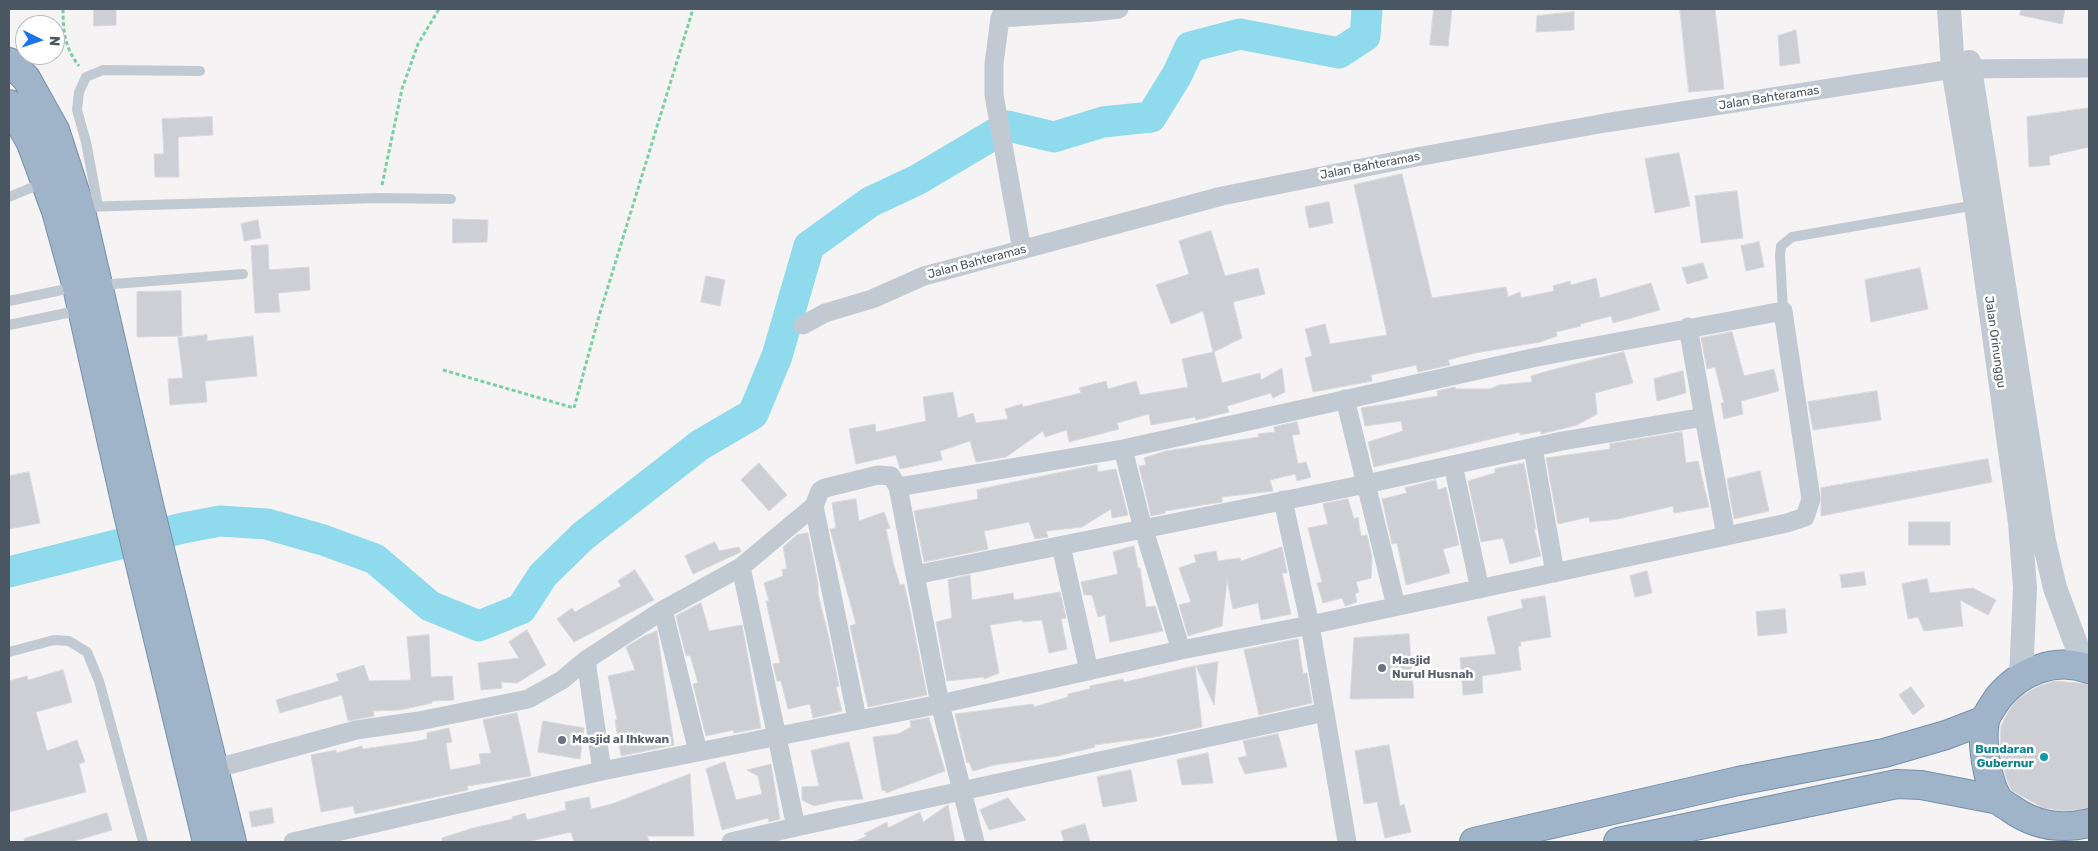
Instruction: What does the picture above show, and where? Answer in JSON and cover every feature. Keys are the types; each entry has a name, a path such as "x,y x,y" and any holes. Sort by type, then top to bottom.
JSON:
{"highway":[{"path":"9,62 26,78 55,130 89,206 86,294"},
{"path":"9,104 31,143 86,294 154,568 214,769 232,842"},
{"path":"154,568 207,842"},
{"path":"1999,800 1989,771 1984,747 1985,720 2009,686 2028,672 2052,665 2078,665 2087,668"},
{"path":"1474,842 1738,781 1884,753 1946,735 1985,720"},
{"path":"1618,842 1898,784 1921,785 1999,800 2019,815 2043,825 2076,831"}],"street":[{"path":"1022,250 999,132 994,95 994,72 1002,13 1094,12 1119,9"},
{"name":"Jalan Orinunggu","path":"1949,9 1962,68 2044,541 2055,588 2087,668"},
{"name":"Jalan Orinunggu","path":"1963,9 1962,68 1976,206 2020,523 2025,588 2021,677"},
{"name":"Jalan Bahteramas","path":"803,325 825,314 872,299 924,276 1222,196 1411,158 1605,123 1962,68 2089,68"},
{"path":"293,842 602,771 940,704 1181,650 1310,626 1787,523 1805,517 1810,508 1810,484 1783,311 1688,327 1537,357 1123,450 898,487"},
{"path":"1688,327 1726,536"},
{"path":"1345,399 1396,606"},
{"path":"915,575 1145,530 1562,441 1704,417"},
{"path":"1533,448 1555,572"},
{"path":"1123,450 1181,650"},
{"path":"1453,465 1480,589"},
{"path":"214,769 356,730 419,721 528,699 562,680 586,660 663,610 741,567 814,506 820,491 878,474 891,476 898,487 940,704 975,842"},
{"path":"1283,500 1310,626 1347,842"},
{"path":"814,506 857,720"},
{"path":"1061,546 1089,671"},
{"path":"741,567 796,827"},
{"path":"663,610 698,752"},
{"path":"586,660 602,771"},
{"path":"731,842 1325,712"}],"lane":[{"path":"200,71 103,70 86,77 79,92 77,110 86,142 89,206 380,198 451,199"},
{"path":"9,197 45,181"},
{"path":"1783,311 1781,246 1792,237 1976,206"},
{"path":"9,301 86,294 179,277 243,274"},
{"path":"9,325 86,294"},
{"path":"9,652 54,640 69,641 87,652 99,680 143,842"}],"path":[{"path":"63,9 63,35 69,53 86,77"},
{"path":"380,198 402,89 418,44 439,9"},
{"path":"444,370 574,408 599,316 693,9"}],"building":[{"path":"94,9 116,9 116,25 94,26"},
{"path":"1434,9 1452,9 1448,46 1430,45"},
{"path":"1680,9 1715,9 1724,89 1689,92"},
{"path":"2021,9 2065,9 2062,24 2020,15"},
{"path":"1574,12 1574,30 1536,32 1537,16"},
{"path":"1796,30 1800,63 1780,66 1778,36"},
{"path":"2089,108 2089,147 2049,156 2050,165 2029,167 2027,117"},
{"path":"212,117 213,135 178,137 179,177 155,177 154,154 164,154 162,119"},
{"path":"1679,153 1690,206 1655,213 1645,159"},
{"path":"1402,174 1432,298 1506,287 1508,297 1520,292 1521,298 1554,291 1553,286 1570,281 1571,285 1596,278 1600,298 1651,283 1660,310 1613,323 1611,316 1556,332 1557,336 1540,342 1475,353 1448,360 1450,365 1418,372 1416,365 1371,375 1372,381 1313,392 1305,358 1312,356 1305,329 1325,324 1330,344 1387,335 1354,185"},
{"path":"1737,191 1743,238 1701,243 1695,196"},
{"path":"1329,202 1333,223 1309,228 1305,207"},
{"path":"453,219 488,220 487,242 453,243"},
{"path":"258,220 261,238 244,241 241,224"},
{"path":"1211,231 1225,276 1258,268 1265,294 1233,302 1242,338 1214,352 1222,383 1260,373 1261,380 1282,368 1285,392 1273,398 1271,393 1227,406 1229,412 1196,420 1195,417 1151,425 1149,414 1117,423 1119,429 1069,442 1067,430 1045,437 1043,431 1006,457 976,462 970,441 940,451 942,460 900,469 896,455 856,464 849,429 875,424 876,432 926,421 923,397 953,392 958,418 973,413 976,423 1008,419 1005,409 1022,404 1023,407 1081,393 1079,388 1106,381 1108,389 1136,381 1140,395 1188,387 1182,359 1213,352 1203,311 1171,324 1156,285 1189,274 1179,241"},
{"path":"1759,242 1764,267 1746,271 1741,246"},
{"path":"268,245 269,270 309,267 310,290 278,293 280,312 255,313 251,246"},
{"path":"1703,263 1708,278 1687,284 1682,268"},
{"path":"1920,268 1928,309 1871,322 1865,280"},
{"path":"706,276 725,280 720,306 701,302"},
{"path":"181,291 182,336 137,337 137,292"},
{"path":"1732,332 1744,376 1774,369 1779,391 1741,401 1743,414 1724,419 1721,403 1724,403 1715,367 1707,369 1701,338"},
{"path":"207,335 207,341 253,336 257,376 205,381 207,402 170,405 168,379 183,378 178,338"},
{"path":"1624,352 1633,383 1595,393 1597,414 1577,425 1541,434 1540,431 1520,435 1520,432 1374,467 1368,442 1403,431 1401,421 1365,426 1361,408 1438,396 1437,391 1455,387 1456,389 1490,389 1499,385 1532,382 1531,376"},
{"path":"1683,371 1686,393 1657,401 1654,379"},
{"path":"1877,391 1881,420 1813,430 1808,402"},
{"path":"1297,422 1300,434 1292,435 1298,464 1306,462 1311,477 1297,481 1295,474 1270,480 1273,491 1222,497 1222,502 1165,511 1165,513 1151,516 1139,466 1146,465 1144,458 1166,451 1259,437 1258,434 1275,432 1274,427"},
{"path":"1682,432 1686,463 1698,461 1709,507 1674,513 1673,506 1618,519 1590,522 1589,517 1558,524 1546,458 1610,449 1610,444"},
{"path":"1988,459 1992,482 1821,516 1821,488"},
{"path":"759,463 787,495 769,511 741,480"},
{"path":"1524,463 1536,529 1534,529 1541,556 1510,564 1503,538 1481,542 1468,481 1495,473 1495,469"},
{"path":"1097,465 1098,472 1116,469 1128,515 1112,518 1111,509 1082,527 1046,531 1048,537 1035,539 1029,522 984,531 988,549 924,562 914,511 978,499 977,490"},
{"path":"1760,471 1769,511 1734,519 1727,479"},
{"path":"29,472 40,523 9,529 9,476"},
{"path":"1436,480 1438,490 1446,487 1459,545 1443,549 1450,573 1406,585 1397,543 1392,544 1382,499 1407,493 1405,488"},
{"path":"856,499 859,521 884,512 890,528 886,529 893,562 900,585 904,584 927,695 868,707 850,626 856,624 830,529 836,528 832,503"},
{"path":"1348,499 1354,519 1358,517 1361,536 1367,535 1372,557 1371,578 1356,582 1359,592 1355,594 1357,602 1345,606 1342,598 1323,603 1317,583 1322,582 1308,528 1328,524 1323,504"},
{"path":"1909,522 1950,522 1950,545 1909,545"},
{"path":"808,533 818,584 818,594 839,686 836,687 842,711 813,718 810,704 788,709 781,681 777,681 773,664 780,663 766,601 769,601 764,583 783,576 782,569 787,569 783,547 797,535"},
{"path":"715,542 719,551 739,547 741,552 693,574 685,556"},
{"path":"1134,546 1138,568 1140,568 1146,607 1155,606 1163,631 1110,642 1105,615 1098,617 1092,595 1084,595 1081,582 1118,574 1113,552"},
{"path":"1282,547 1287,573 1282,573 1291,614 1261,620 1258,603 1233,609 1227,580 1222,626 1188,636 1179,605 1191,602 1179,568 1196,562 1194,555 1216,551 1218,561 1240,558 1241,561"},
{"path":"635,570 654,600 574,642 557,619 572,608 575,612 621,586 618,581"},
{"path":"1647,571 1652,593 1635,597 1630,576"},
{"path":"1864,572 1866,585 1842,588 1840,575"},
{"path":"970,575 972,600 1013,593 1014,600 1060,592 1066,618 1061,619 1067,649 1049,653 1042,620 1023,622 1022,620 990,625 999,673 984,679 984,677 947,681 936,622 952,618 948,580"},
{"path":"1927,579 1930,593 1973,588 1996,600 1988,615 1960,600 1963,626 1924,631 1918,617 1908,619 1902,584"},
{"path":"1545,596 1551,637 1520,642 1521,646 1518,646 1521,670 1482,676 1483,693 1463,695 1460,658 1496,654 1487,617 1523,608 1521,600"},
{"path":"701,603 709,631 742,625 761,728 734,733 733,730 706,736 693,684 698,683 690,655 686,656 676,616"},
{"path":"1785,609 1787,633 1758,636 1756,612"},
{"path":"527,630 546,665 517,683 501,682 502,688 481,690 478,663 519,658 509,642"},
{"path":"657,631 674,745 621,756 615,720 617,719 608,676 635,670 626,647 644,636"},
{"name":"Masjid Nurul Husnah","path":"1409,634 1414,698 1350,699 1354,638"},
{"path":"429,635 431,677 452,676 454,700 432,701 432,703 400,710 373,711 374,716 348,721 342,695 280,713 276,700 339,681 336,674 364,665 369,681 411,680 407,637"},
{"path":"1298,639 1303,674 1307,673 1312,703 1259,715 1244,650"},
{"path":"1218,662 1214,705 1196,666"},
{"path":"1195,666 1202,727 1155,737 1094,745 1095,747 1058,756 994,765 973,771 969,762 967,763 955,714 1033,704 1034,707 1068,697 1068,694 1090,689 1090,686 1123,679 1124,682"},
{"path":"63,670 72,702 36,712 47,751 77,740 85,762 79,764 86,792 9,812 9,681 27,676 28,680"},
{"name":"Bundaran Gubernur","path":"2054,681 2089,684 2089,808 2067,811 2043,808 2011,790 2006,777 2000,749 2001,726 2011,707 2018,699 2035,688"},
{"path":"1911,687 1925,706 1913,715 1899,695"},
{"path":"517,713 531,776 467,786 468,790 355,814 353,806 321,812 311,755 336,750 336,753 362,746 363,749 413,742 427,739 427,733 449,728 452,742 446,743 450,770 481,764 479,754 491,753 483,720"},
{"path":"929,718 945,771 886,793 885,790 882,791 873,737 898,734 911,727 910,721"},
{"name":"Masjid al Ihkwan","path":"543,721 584,728 580,759 538,752"},
{"path":"1278,734 1287,767 1245,774 1238,758 1247,756 1243,741"},
{"path":"849,742 863,799 835,801 814,806 802,800 802,787 819,786 811,751"},
{"path":"1389,745 1400,806 1404,804 1411,832 1385,838 1377,802 1364,804 1355,751"},
{"path":"1208,753 1213,783 1182,785 1177,760"},
{"path":"725,762 736,800 762,794 758,776 747,770 771,764 780,819 769,822 768,818 722,830 706,769"},
{"path":"1131,770 1137,801 1103,807 1097,777"},
{"path":"690,774 694,836 647,836 649,842 574,842 571,832 527,842 442,842 442,838 473,828 513,819 512,817 525,813 527,820 566,810 565,802 589,797 591,809 612,804"},
{"path":"1008,798 1026,820 989,830 980,810"},
{"path":"948,805 955,842 853,842 867,836 864,834 887,822 888,828 920,812 923,822"},
{"path":"272,808 274,823 252,827 249,812"},
{"path":"107,813 112,830 71,842 25,842 24,839"},
{"path":"1085,824 1090,842 1064,842 1061,831"}],"waterway":[{"path":"9,572 183,528 220,521 267,524 323,540 375,559 430,606 479,626 521,609 543,575 583,536 700,445 753,414 777,356 809,246 870,202 917,180 1008,126 1054,137 1103,122 1151,117 1177,75 1190,47 1240,34 1339,53 1365,36 1367,9"}],"place":[{"name":"Masjid Nurul Husnah","path":"1382,668"},
{"name":"Masjid al Ihkwan","path":"562,740"},
{"name":"Bundaran Gubernur","path":"2044,757"}]}
